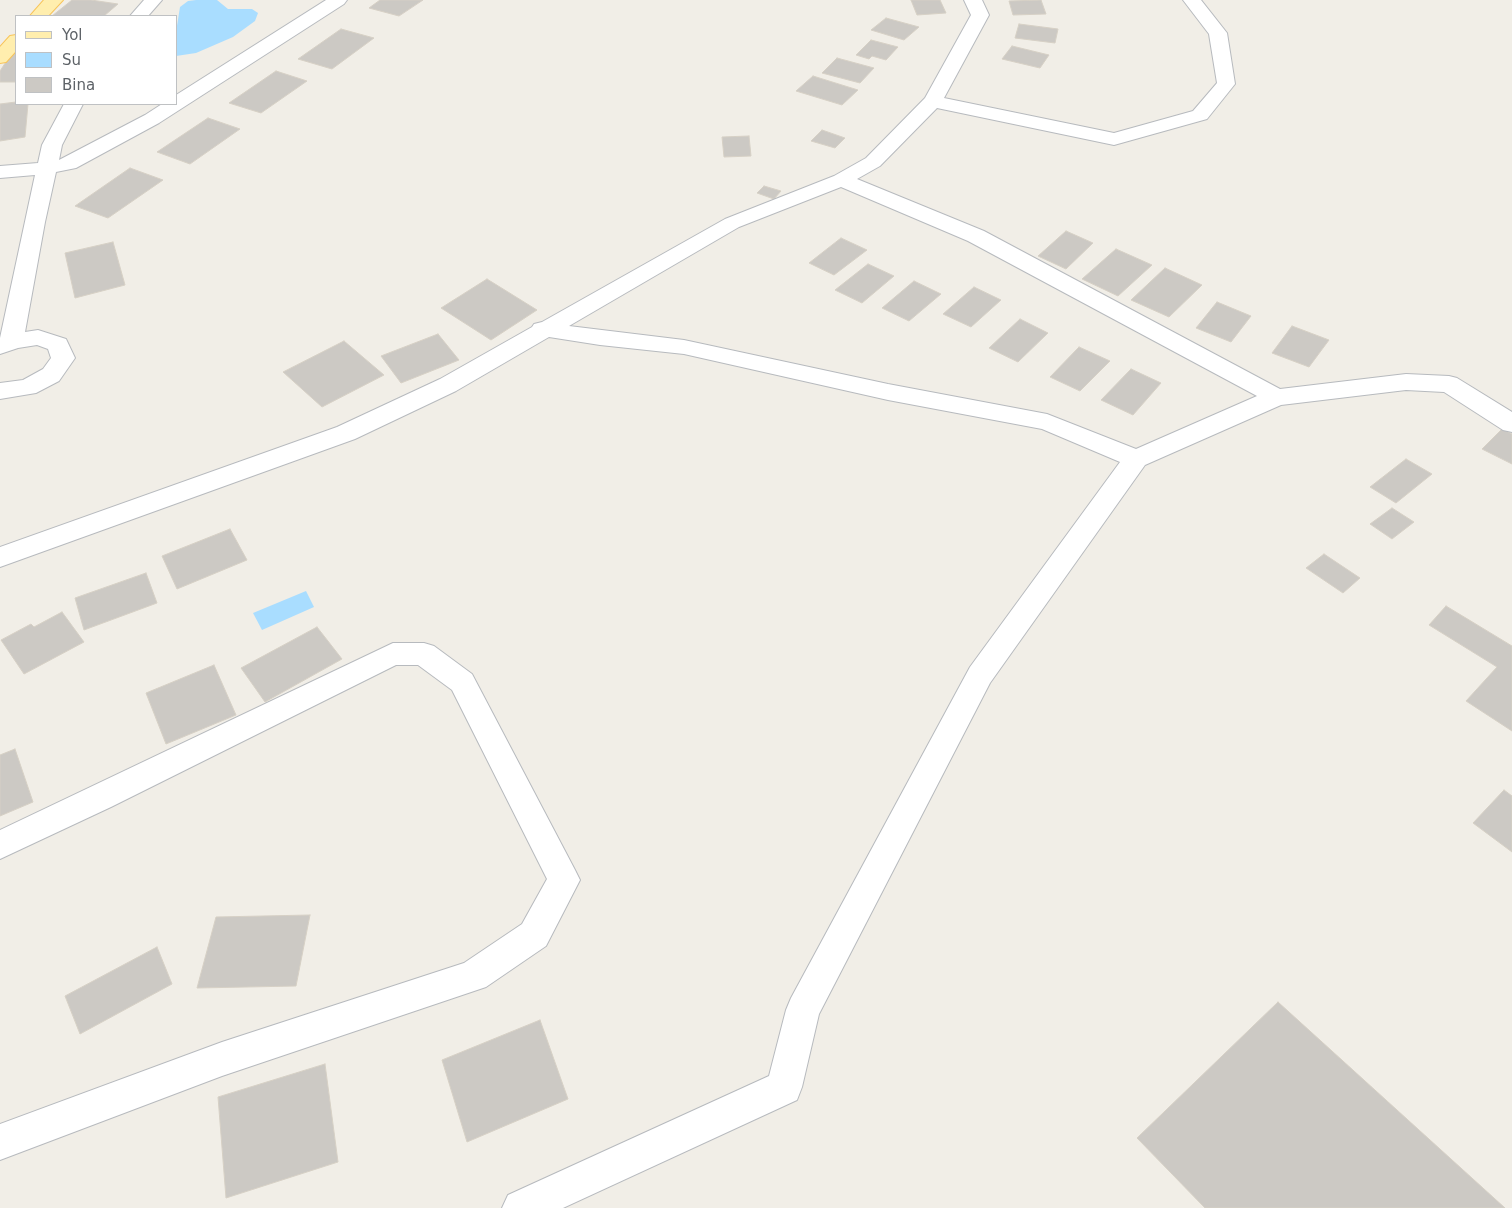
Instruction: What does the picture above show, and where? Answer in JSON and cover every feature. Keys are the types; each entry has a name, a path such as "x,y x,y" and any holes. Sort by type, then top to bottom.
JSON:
{"main road":[{"path":"39,15 54,0"},
{"path":"0,58 15,41"}],"street":[{"path":"140,15 153,0"},
{"path":"178,102 338,0"},
{"path":"0,557 346,433 448,385 732,223 841,180 873,162 933,101 980,15 973,0"},
{"path":"933,101 1114,139 1200,115 1226,84 1218,33 1192,0"},
{"path":"0,391 28,388 51,375 63,358 58,344 38,337 6,344 52,146 72,105"},
{"path":"0,172 69,164 172,105"},
{"path":"841,180 976,236 1277,397"},
{"path":"542,330 684,346 888,392 1047,422 1136,459"},
{"path":"521,1208 784,1086 803,1010 980,675 1136,459 1277,397 1406,382 1449,384 1487,406 1512,424"},
{"path":"0,845 393,654 424,654 462,682 564,880 534,935 474,976 222,1059 0,1142"}],"water":[{"path":"217,0 228,9 252,9 258,13 255,21 233,37 196,53 178,56 180,7 188,1"},
{"path":"306,591 314,607 262,630 253,613"}],"building":[{"path":"72,0 91,0 118,4 105,15 53,15"},
{"path":"380,0 423,0 399,16 369,8"},
{"path":"911,0 940,0 946,13 917,15"},
{"path":"1041,0 1046,14 1013,15 1009,1"},
{"path":"886,18 919,27 904,40 871,30"},
{"path":"1019,24 1058,29 1055,43 1015,38"},
{"path":"341,29 374,38 332,69 298,59"},
{"path":"871,40 898,47 886,60 872,56 869,59 856,55"},
{"path":"1012,46 1049,55 1040,68 1002,59"},
{"path":"15,48 15,82 0,82 0,71"},
{"path":"837,58 874,68 860,83 822,73"},
{"path":"276,71 307,81 261,113 229,103"},
{"path":"813,76 858,90 842,105 796,91"},
{"path":"15,102 15,105 28,105 25,137 0,141 0,104"},
{"path":"208,118 240,129 190,164 157,152"},
{"path":"822,130 845,138 835,148 811,141"},
{"path":"749,136 751,156 724,157 722,137"},
{"path":"130,168 163,180 108,218 75,206"},
{"path":"764,186 781,191 774,199 757,193"},
{"path":"1066,231 1093,243 1066,269 1038,256"},
{"path":"841,238 867,250 834,275 809,263"},
{"path":"113,242 125,285 75,298 65,253"},
{"path":"1116,249 1152,265 1118,296 1082,279"},
{"path":"868,264 894,276 862,303 835,290"},
{"path":"1165,268 1202,285 1169,317 1131,300"},
{"path":"487,279 537,310 491,340 441,308"},
{"path":"914,281 941,294 909,321 882,308"},
{"path":"974,287 1001,300 971,327 943,314"},
{"path":"1217,302 1251,316 1231,342 1196,328"},
{"path":"1020,319 1048,333 1018,362 989,348"},
{"path":"1292,326 1329,340 1309,367 1272,353"},
{"path":"438,334 459,360 401,383 381,356"},
{"path":"344,341 384,375 322,407 283,372"},
{"path":"1079,347 1110,361 1080,391 1050,377"},
{"path":"1131,369 1161,383 1133,415 1101,400"},
{"path":"1502,429 1512,434 1512,464 1482,449"},
{"path":"1406,459 1432,474 1396,503 1370,487"},
{"path":"1392,508 1414,522 1392,539 1370,524"},
{"path":"230,529 247,560 177,589 162,556"},
{"path":"1324,554 1360,578 1343,593 1306,568"},
{"path":"146,573 157,603 84,630 75,598"},
{"path":"1446,606 1512,646 1512,731 1466,701 1497,667 1429,625"},
{"path":"62,612 84,642 24,674 1,640 31,624 34,627"},
{"path":"317,627 342,659 265,702 241,668"},
{"path":"214,665 236,715 166,744 146,693"},
{"path":"15,749 33,802 0,816 0,755"},
{"path":"1504,790 1512,796 1512,852 1473,823"},
{"path":"310,915 296,986 197,988 216,917"},
{"path":"157,947 172,984 80,1034 65,996"},
{"path":"1278,1002 1505,1208 1205,1208 1137,1138"},
{"path":"540,1020 568,1099 467,1142 442,1060"},
{"path":"325,1064 338,1162 226,1198 218,1097"}]}
